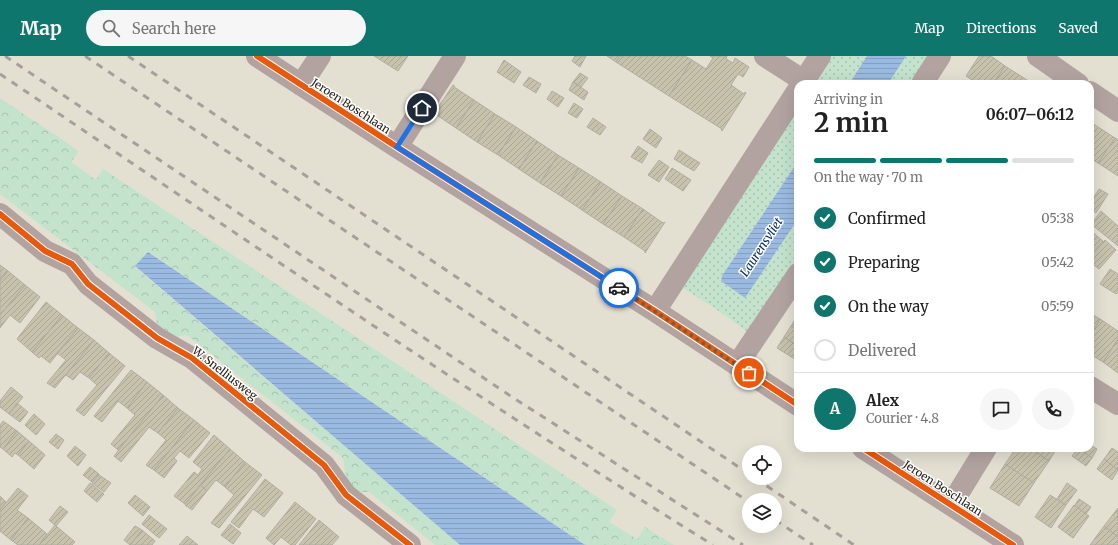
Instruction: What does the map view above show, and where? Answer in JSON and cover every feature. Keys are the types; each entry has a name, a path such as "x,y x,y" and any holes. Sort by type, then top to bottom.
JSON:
{"street":[{"name":"Jeroen Boschlaan","path":"257,56 655,311 794,402"},
{"path":"301,85 320,56"},
{"path":"397,147 455,56"},
{"path":"765,56 795,80"},
{"path":"804,80 820,56"},
{"path":"925,80 940,56"},
{"path":"1038,56 1072,80"},
{"path":"1094,95 1118,112"},
{"path":"655,311 794,96"},
{"name":"W. Snelliusweg","path":"0,214 45,250 72,264 88,284 157,338 192,358 324,465 346,495 410,545"},
{"path":"737,365 794,280"},
{"path":"1094,389 1118,404"},
{"name":"Jeroen Boschlaan","path":"869,452 1013,545"},
{"path":"951,505 984,452"}],"green space":[{"path":"831,56 867,56 852,80 816,80"},
{"path":"906,56 929,56 914,80 891,80"},
{"path":"0,98 79,151 71,162 96,180 103,169 617,510 609,522 637,539 645,527 674,545 585,545 149,252 135,267 460,545 435,545 369,492 358,492 347,483 343,458 187,335 169,338 158,329 155,312 0,194"},
{"path":"794,112 794,167 722,276 721,281 745,298 794,225 794,263 749,333 716,309 678,285"}],"water":[{"path":"867,56 906,56 891,80 852,80"},
{"name":"Laurensvliet","path":"794,167 794,225 745,298 721,281 722,276"},
{"path":"148,252 585,545 460,545 135,266"}],"building":[{"path":"374,56 408,56 398,71"},
{"path":"575,56 586,56 580,67 572,61"},
{"path":"607,56 620,56 616,62"},
{"path":"620,56 685,56 692,60 669,96 616,62"},
{"path":"710,56 727,56 726,59 733,63 735,58 749,67 743,77 738,74 731,85 744,94 745,92 746,93 722,131 722,129 669,96 692,60 706,69 713,58"},
{"path":"979,56 991,56 1005,66 996,80 972,80 966,76"},
{"path":"504,60 521,72 514,83 497,72"},
{"path":"1005,66 1027,80 996,80"},
{"path":"580,73 588,78 581,87 573,82"},
{"path":"529,77 541,84 536,93 523,85"},
{"path":"573,82 588,92 584,100 569,90"},
{"path":"453,85 474,100 456,128 435,114 435,116 433,115"},
{"path":"552,91 564,98 558,107 547,99"},
{"path":"474,100 495,114 477,142 456,128"},
{"path":"574,103 583,109 577,118 568,113"},
{"path":"495,114 516,127 498,155 477,142"},
{"path":"593,118 606,127 600,135 587,127"},
{"path":"1094,124 1115,138 1098,163 1094,160"},
{"path":"516,127 537,141 519,169 498,155"},
{"path":"650,129 662,138 656,148 643,139"},
{"path":"1115,138 1118,140 1118,176 1098,163"},
{"path":"537,141 558,155 540,183 519,169"},
{"path":"638,146 648,153 642,163 631,157"},
{"path":"679,150 700,163 694,171 674,159"},
{"path":"558,155 579,168 561,196 540,183"},
{"path":"659,160 669,167 659,182 648,175"},
{"path":"579,168 601,182 582,210 561,196"},
{"path":"672,168 691,180 683,191 665,179"},
{"path":"601,182 622,196 603,224 582,210"},
{"path":"1099,189 1108,194 1096,213 1094,212 1094,197"},
{"path":"622,196 643,209 624,237 603,224"},
{"path":"643,209 663,223 665,222 645,253 645,251 624,237"},
{"path":"1101,211 1118,226 1118,246 1094,226 1094,220"},
{"path":"1094,233 1103,241 1094,251"},
{"path":"1105,240 1116,250 1099,269 1094,265 1094,252"},
{"path":"0,265 8,271 0,280"},
{"path":"1110,269 1118,274 1118,292 1116,294 1100,284"},
{"path":"8,271 25,285 0,315 0,281"},
{"path":"25,285 40,297 20,323 10,315 0,328 0,315"},
{"path":"46,302 62,315 32,352 17,339"},
{"path":"62,315 78,328 50,363 41,356 39,358 32,352"},
{"path":"1094,315 1100,319 1094,329"},
{"path":"1100,319 1118,331 1118,339 1103,362 1094,356 1094,329"},
{"path":"794,321 794,328 791,326"},
{"path":"791,326 794,328 794,343 784,337"},
{"path":"78,328 94,340 55,388 47,383 66,360 57,353"},
{"path":"784,337 794,343 794,359 777,348"},
{"path":"1118,339 1118,373 1103,362"},
{"path":"94,340 109,353 89,378 80,372 73,380 66,375"},
{"path":"109,353 125,366 84,416 76,410 97,385 89,378"},
{"path":"131,370 147,382 127,408 118,401 102,422 94,416"},
{"path":"147,382 163,395 118,450 111,444 135,415 127,408"},
{"path":"11,387 23,397 9,414 0,407 0,401"},
{"path":"163,395 178,408 158,433 149,427 121,462 114,456"},
{"path":"17,403 28,412 20,422 9,414"},
{"path":"178,408 194,420 154,470 146,465 166,440 158,433"},
{"path":"34,414 45,424 36,435 25,425"},
{"path":"194,420 210,433 189,458 180,451 174,458 177,461 164,478 154,470"},
{"path":"3,421 17,431 3,449 0,447 0,425"},
{"path":"17,431 29,441 18,455 15,453 12,457 3,449"},
{"path":"56,434 64,440 58,449 49,442"},
{"path":"214,435 230,449 185,504 174,496 194,472 198,475 202,469 193,462"},
{"path":"29,441 45,455 34,469 18,455"},
{"path":"75,446 86,455 78,466 67,456"},
{"path":"1094,447 1097,449 1092,458 1084,452 1094,452"},
{"path":"1112,448 1118,452 1118,470 1104,459"},
{"path":"230,449 245,462 225,487 216,480 207,491 200,485"},
{"path":"1013,452 1036,452 1049,461 1034,483 1005,464"},
{"path":"1036,452 1055,452 1049,461"},
{"path":"1075,452 1084,452 1092,458 1086,466 1072,456"},
{"path":"1104,459 1118,470 1112,480 1097,469"},
{"path":"245,462 262,475 219,528 211,523 234,495 225,487"},
{"path":"1005,464 1034,483 1019,506 990,488"},
{"path":"90,467 99,474 92,482 83,475"},
{"path":"99,475 111,483 104,492 92,483"},
{"path":"265,479 283,493 264,517 253,509 239,528 231,522"},
{"path":"90,483 104,494 97,502 84,491"},
{"path":"1067,483 1077,490 1066,505 1057,499"},
{"path":"200,485 207,491 192,510 185,505"},
{"path":"18,488 28,496 17,510 28,518 11,540 0,531 0,510"},
{"path":"135,495 150,507 143,516 128,503"},
{"path":"1050,495 1066,505 1051,528 1035,517"},
{"path":"0,496 6,502 0,510"},
{"path":"1079,499 1091,507 1086,514 1075,505"},
{"path":"295,502 316,519 295,545 291,545 281,537 274,545 266,538"},
{"path":"1074,505 1089,516 1073,538 1058,527"},
{"path":"60,506 68,512 56,526 49,520"},
{"path":"1118,508 1118,537 1104,526"},
{"path":"149,515 167,529 159,538 142,524"},
{"path":"28,518 47,534 39,545 18,545 11,540"},
{"path":"319,520 339,537 332,545 299,545"},
{"path":"230,524 241,533 233,544 221,535"},
{"path":"55,525 75,542 72,545 39,545"},
{"path":"135,526 142,530 130,545 124,540"},
{"path":"1104,526 1118,537 1118,545 1090,545"},
{"path":"142,530 155,541 152,545 130,545"},
{"path":"187,536 198,545 179,545"}],"railway":[{"path":"5,56 512,397 743,545"},
{"path":"85,56 742,497"},
{"path":"128,56 742,469"},
{"path":"0,74 443,372 713,545"},
{"path":"765,485 854,545"},
{"path":"782,525 813,545"}],"cycle path":[{"path":"257,56 655,311 794,402"},
{"path":"0,214 45,251 72,264 88,284 157,338 192,358 324,465 346,495 410,545"},
{"path":"869,452 1013,545"}],"way so far":[{"path":"619,288 749,373"}],"route":[{"path":"422,108 397,147 619,288"}]}
